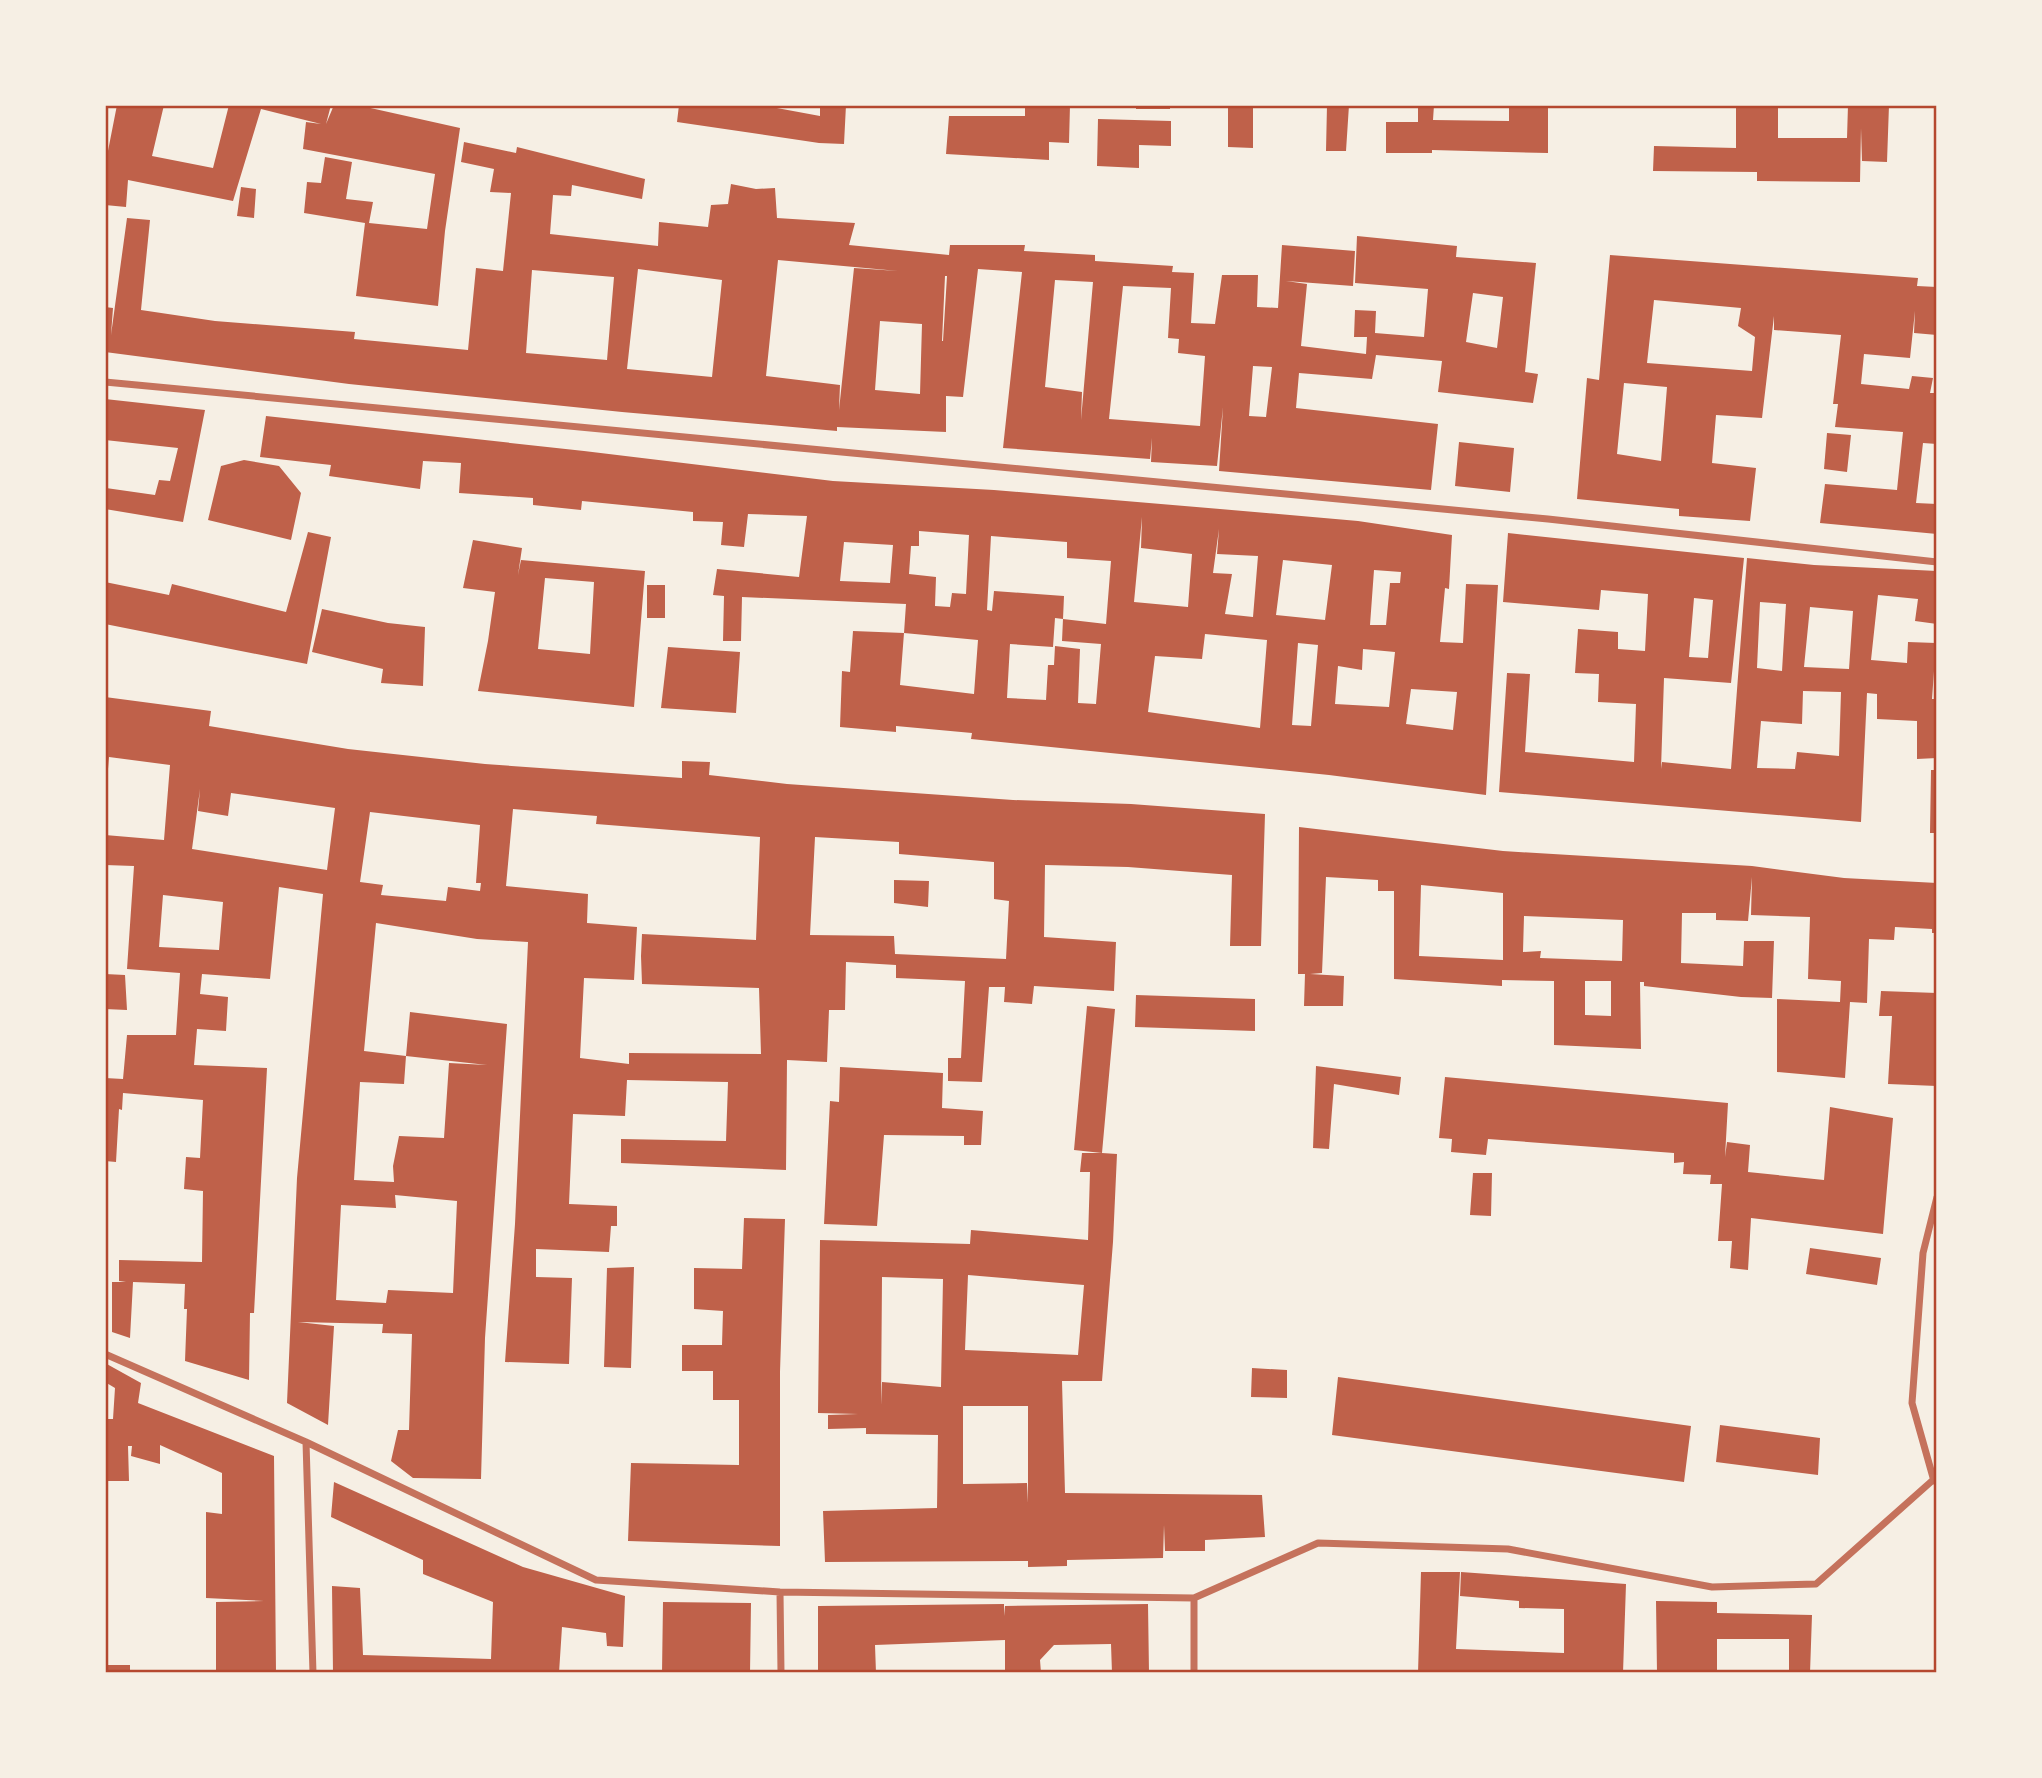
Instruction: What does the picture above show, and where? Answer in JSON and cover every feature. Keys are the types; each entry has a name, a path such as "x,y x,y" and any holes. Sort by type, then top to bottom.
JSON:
{"street":[{"path":"105,382 1548,519 1937,562"},
{"path":"105,1354 306,1442 596,1580 780,1592 1194,1598 1318,1542 1508,1549 1712,1587 1816,1584 1935,1481 1912,1403 1923,1253 1937,1196"},
{"path":"306,1442 313,1673"},
{"path":"780,1592 781,1673"},
{"path":"1194,1598 1194,1673"}],"building":[{"path":"117,105 164,105 152,156 213,168 229,105 331,105 326,124 334,105 357,105 460,128 445,231 438,306 356,296 365,223 304,213 307,182 321,183 325,157 352,162 346,199 373,202 369,223 427,229 435,174 303,149 306,122 321,124 261,109 233,201 128,180 126,207 105,205 105,156"},
{"path":"679,105 760,105 820,116 820,105 846,105 844,144 819,143 677,122"},
{"path":"1025,105 1070,105 1069,143 1049,142 1049,160 946,154 949,116 1025,116"},
{"path":"1136,105 1170,105 1170,109 1136,109"},
{"path":"1228,105 1253,105 1253,148 1228,147"},
{"path":"1327,105 1349,105 1346,151 1326,151"},
{"path":"1418,105 1434,105 1433,120 1509,121 1509,105 1548,105 1548,153 1432,150 1432,153 1386,153 1386,122 1418,122"},
{"path":"1736,105 1778,105 1778,138 1847,138 1848,105 1889,105 1887,162 1862,161 1861,128 1860,182 1757,181 1757,172 1653,171 1654,146 1736,148"},
{"path":"1098,119 1171,121 1171,146 1139,145 1139,168 1097,166"},
{"path":"464,142 516,153 517,147 645,179 642,199 572,185 571,196 553,195 550,234 658,246 659,222 708,227 711,205 728,204 731,184 756,189 775,188 777,218 855,223 849,245 949,255 950,245 1025,245 1024,251 1095,255 1095,261 1173,266 1172,272 1194,273 1191,323 1215,324 1222,275 1258,275 1257,307 1278,308 1282,245 1355,251 1353,286 1286,281 1307,284 1301,346 1366,354 1367,337 1354,337 1355,310 1376,311 1375,333 1424,337 1428,289 1355,283 1357,236 1457,246 1456,257 1536,263 1525,372 1538,374 1533,403 1438,392 1442,361 1376,355 1372,379 1299,373 1296,408 1438,424 1431,490 1219,471 1223,407 1217,466 1151,462 1152,438 1150,459 1003,448 1022,272 978,269 963,397 946,396 946,432 837,427 837,431 622,412 349,384 105,352 105,307 113,308 111,335 127,218 150,220 141,310 215,321 355,332 354,339 468,350 476,268 503,271 511,193 490,192 494,169 461,162","holes":["778,260 898,271 854,268 839,410 840,385 766,376","638,269 722,280 712,377 627,369","532,270 614,277 607,360 526,353","945,276 947,276 943,341","1055,280 1093,282 1081,420 1082,392 1045,387","1123,286 1171,288 1168,338 1179,339 1178,353 1205,356 1200,426 1109,419","1473,293 1503,297 1497,348 1466,342","880,321 922,324 920,394 875,390","1253,366 1272,367 1266,417 1249,416"]},
{"path":"241,187 256,189 254,218 237,216"},
{"path":"1610,255 1918,278 1917,286 1937,287 1937,335 1914,333 1915,311 1910,358 1864,354 1861,384 1909,389 1912,376 1933,378 1930,393 1937,393 1937,444 1923,443 1916,503 1937,504 1937,534 1820,523 1825,484 1897,490 1903,432 1835,427 1838,404 1833,404 1841,335 1774,330 1774,316 1762,418 1716,415 1712,463 1756,468 1750,521 1679,516 1679,509 1577,499 1587,378 1599,380","holes":["1654,300 1741,308 1738,326 1755,337 1752,371 1647,363","1624,383 1667,387 1661,461 1617,454"]},
{"path":"105,399 205,410 183,522 105,509 106,488 155,495 159,480 170,481 178,448 105,440"},
{"path":"266,416 833,481 994,490 1358,521 1452,535 1449,589 1445,588 1440,642 1463,643 1466,584 1498,585 1486,795 1329,775 971,739 972,733 896,726 896,732 840,727 842,671 850,672 853,631 904,633 906,604 742,597 741,641 723,641 724,596 713,595 717,569 799,577 807,516 748,514 744,547 721,545 723,522 693,521 693,512 582,501 581,510 533,505 533,498 459,493 461,463 423,461 420,489 329,476 331,465 260,457","holes":["1142,517 1141,548 1192,554 1188,607 1134,602","1219,529 1217,554 1258,556 1253,617 1225,614 1232,574 1213,573","919,531 969,535 966,594 952,593 950,607 935,606 936,577 909,574 911,546 919,546","991,536 1067,542 1067,558 1111,561 1106,624 1063,619 1064,596 994,591 992,611 987,610","844,542 893,545 890,583 840,581","1283,560 1332,565 1325,620 1276,615","1374,570 1401,572 1400,583 1390,583 1386,625 1370,625","1055,618 1063,619 1062,641 1101,644 1096,704 1078,703 1080,649 1055,646 1054,665 1048,665 1046,700 1007,698 1010,644 1053,647","904,633 978,640 974,694 900,685","1205,634 1267,640 1260,728 1148,712 1155,656 1202,659","1298,643 1318,645 1311,726 1292,725","1363,649 1395,652 1389,707 1335,704 1338,666 1362,670","1411,689 1457,692 1453,730 1406,724"]},
{"path":"1827,433 1851,435 1847,472 1824,469"},
{"path":"1459,442 1514,448 1510,492 1455,486"},
{"path":"244,460 279,466 301,493 291,540 208,520 221,466"},
{"path":"308,532 331,537 307,664 105,624 105,582 169,595 172,584 286,612"},
{"path":"1508,533 1744,558 1731,683 1664,678 1661,769 1662,762 1731,769 1747,558 1814,565 1937,571 1937,624 1915,621 1918,599 1878,595 1871,660 1907,663 1908,642 1936,643 1932,699 1937,699 1937,758 1917,759 1917,721 1877,719 1877,694 1867,693 1861,822 1499,792 1507,673 1530,674 1525,752 1634,762 1636,704 1598,702 1599,674 1575,673 1578,629 1618,632 1618,649 1645,651 1648,594 1601,590 1599,610 1503,602","holes":["1694,598 1713,600 1708,658 1689,657","1760,602 1786,604 1782,671 1757,668","1810,607 1853,611 1849,669 1804,667","1803,691 1841,692 1839,756 1797,752 1795,769 1757,768 1761,721 1802,724"]},
{"path":"473,540 522,548 518,575 521,560 645,571 634,707 478,691 495,592 463,588","holes":["545,578 594,582 590,654 538,649"]},
{"path":"647,585 665,585 665,618 647,618"},
{"path":"322,609 388,623 425,627 423,686 381,683 383,669 312,652"},
{"path":"668,647 740,652 736,713 661,708"},
{"path":"105,697 211,711 209,726 348,749 485,764 682,778 682,761 710,762 709,775 787,784 1265,814 1261,946 1230,946 1232,875 1128,867 1045,865 1044,937 1116,942 1114,991 1034,986 1032,1004 1004,1002 1005,987 989,987 982,1082 948,1081 948,1058 961,1058 965,981 896,978 896,965 846,962 845,1010 829,1010 827,1062 787,1060 786,1170 621,1163 621,1139 726,1141 728,1082 627,1080 625,1116 573,1114 569,1204 617,1206 617,1226 611,1226 609,1252 536,1249 536,1277 572,1278 569,1364 505,1362 515,1224 528,942 477,939 376,923 364,1051 406,1056 410,1012 507,1024 485,1338 481,1479 413,1478 391,1461 398,1430 409,1430 412,1334 382,1333 383,1324 298,1322 334,1326 328,1425 287,1403 297,1178 323,894 279,887 270,979 202,974 200,994 228,997 226,1031 197,1029 194,1065 267,1068 254,1313 250,1313 249,1380 185,1361 185,1284 133,1282 130,1338 112,1332 112,1282 126,1282 119,1281 119,1260 202,1262 203,1191 184,1189 186,1157 200,1158 203,1100 123,1093 122,1110 119,1109 116,1162 105,1161 105,1078 123,1079 127,1035 176,1035 180,973 127,969 134,866 105,865 105,835 164,840 170,765 109,757 105,781","holes":["200,789 198,811 228,816 231,793 335,808 327,870 192,849","513,809 597,816 596,824 760,837 756,940 642,934 641,956 642,984 759,988 761,1054 629,1053 629,1064 580,1058 584,978 634,980 637,927 587,923 588,894 506,886","370,812 480,825 476,883 481,883 480,891 448,887 446,901 381,895 383,885 360,882","815,837 899,842 899,854 994,862 994,899 1009,901 1006,959 895,954 894,936 810,935","163,895 223,902 219,950 159,947","406,1056 487,1065 449,1063 444,1138 399,1136 393,1166 394,1182 354,1180 360,1082 404,1084","395,1195 457,1201 453,1293 388,1290 386,1303 336,1300 341,1205 396,1208"]},
{"path":"1931,770 1937,770 1937,833 1930,833"},
{"path":"1299,827 1503,851 1752,866 1844,878 1937,883 1937,933 1932,933 1932,929 1895,927 1894,940 1869,939 1867,1003 1850,1002 1845,1078 1777,1072 1777,999 1840,1002 1841,981 1808,979 1810,917 1751,915 1752,877 1748,921 1716,920 1716,913 1682,913 1681,963 1743,966 1744,941 1774,941 1772,998 1644,986 1644,982 1640,982 1641,1049 1554,1045 1554,981 1502,980 1502,986 1394,979 1394,891 1378,891 1378,880 1326,877 1322,973 1310,974 1344,976 1343,1006 1304,1006 1305,974 1298,974","holes":["1421,885 1503,893 1503,960 1419,956","1524,916 1623,920 1622,961 1540,958 1541,951 1523,952","1585,981 1611,981 1611,1016 1585,1015"]},
{"path":"894,880 929,881 928,907 894,903"},
{"path":"105,974 125,975 127,1010 105,1009"},
{"path":"1881,991 1937,993 1937,1086 1888,1084 1892,1016 1879,1016"},
{"path":"1136,995 1255,999 1255,1031 1135,1027"},
{"path":"1087,1006 1115,1009 1102,1153 1074,1150"},
{"path":"1316,1066 1401,1077 1399,1095 1334,1084 1329,1149 1313,1148"},
{"path":"840,1067 943,1073 942,1108 983,1111 981,1145 964,1145 964,1136 884,1135 877,1226 824,1224 830,1101 839,1102"},
{"path":"1445,1077 1728,1103 1725,1157 1727,1142 1750,1145 1748,1172 1824,1180 1830,1107 1893,1118 1883,1234 1751,1218 1748,1270 1730,1268 1732,1241 1718,1241 1722,1184 1710,1184 1711,1175 1683,1174 1684,1162 1674,1163 1674,1153 1488,1139 1486,1155 1451,1152 1452,1139 1439,1138"},
{"path":"1082,1153 1117,1154 1113,1242 1102,1381 1062,1381 1065,1493 1262,1495 1265,1537 1205,1540 1205,1551 1165,1551 1164,1525 1163,1558 1067,1560 1067,1566 1028,1567 1028,1561 825,1562 823,1511 937,1508 938,1435 866,1434 866,1428 828,1429 828,1415 858,1414 818,1413 820,1240 970,1244 971,1230 1088,1240 1090,1172 1080,1172","holes":["968,1275 1084,1285 1078,1355 965,1350","882,1277 943,1279 941,1387 882,1382 881,1405","963,1406 1028,1406 1028,1503 1027,1483 963,1484"]},
{"path":"1473,1173 1492,1173 1491,1216 1470,1215"},
{"path":"744,1218 785,1219 780,1372 780,1546 628,1541 631,1463 739,1465 739,1400 713,1400 713,1371 682,1371 682,1345 722,1345 723,1311 694,1309 694,1268 742,1269"},
{"path":"1810,1248 1881,1258 1877,1285 1806,1274"},
{"path":"634,1267 631,1368 604,1367 607,1268"},
{"path":"105,1363 141,1383 138,1403 274,1456 276,1673 216,1673 216,1602 264,1601 206,1598 206,1512 222,1514 222,1473 160,1445 160,1464 131,1456 132,1446 128,1446 129,1481 105,1481 105,1419 113,1419 115,1388 105,1382"},
{"path":"1252,1368 1287,1370 1287,1398 1251,1397"},
{"path":"1338,1377 1691,1426 1684,1482 1332,1435"},
{"path":"1720,1425 1820,1438 1818,1475 1716,1462"},
{"path":"334,1482 523,1567 625,1596 623,1647 607,1646 606,1633 562,1627 559,1673 333,1673 332,1586 360,1588 363,1655 491,1659 493,1602 423,1574 423,1560 331,1517"},
{"path":"1421,1572 1460,1572 1456,1649 1564,1653 1564,1609 1519,1608 1519,1601 1460,1596 1461,1572 1626,1584 1623,1673 1418,1673"},
{"path":"1656,1601 1717,1602 1717,1613 1812,1615 1810,1673 1789,1673 1789,1639 1717,1639 1717,1673 1657,1673"},
{"path":"663,1602 751,1603 750,1673 662,1673"},
{"path":"1004,1604 1004,1616 1005,1606 1148,1604 1149,1673 1112,1673 1111,1644 1054,1645 1040,1660 1041,1673 1005,1673 1005,1640 875,1645 876,1673 818,1673 818,1606"},
{"path":"105,1665 130,1665 130,1673 105,1673"}]}
